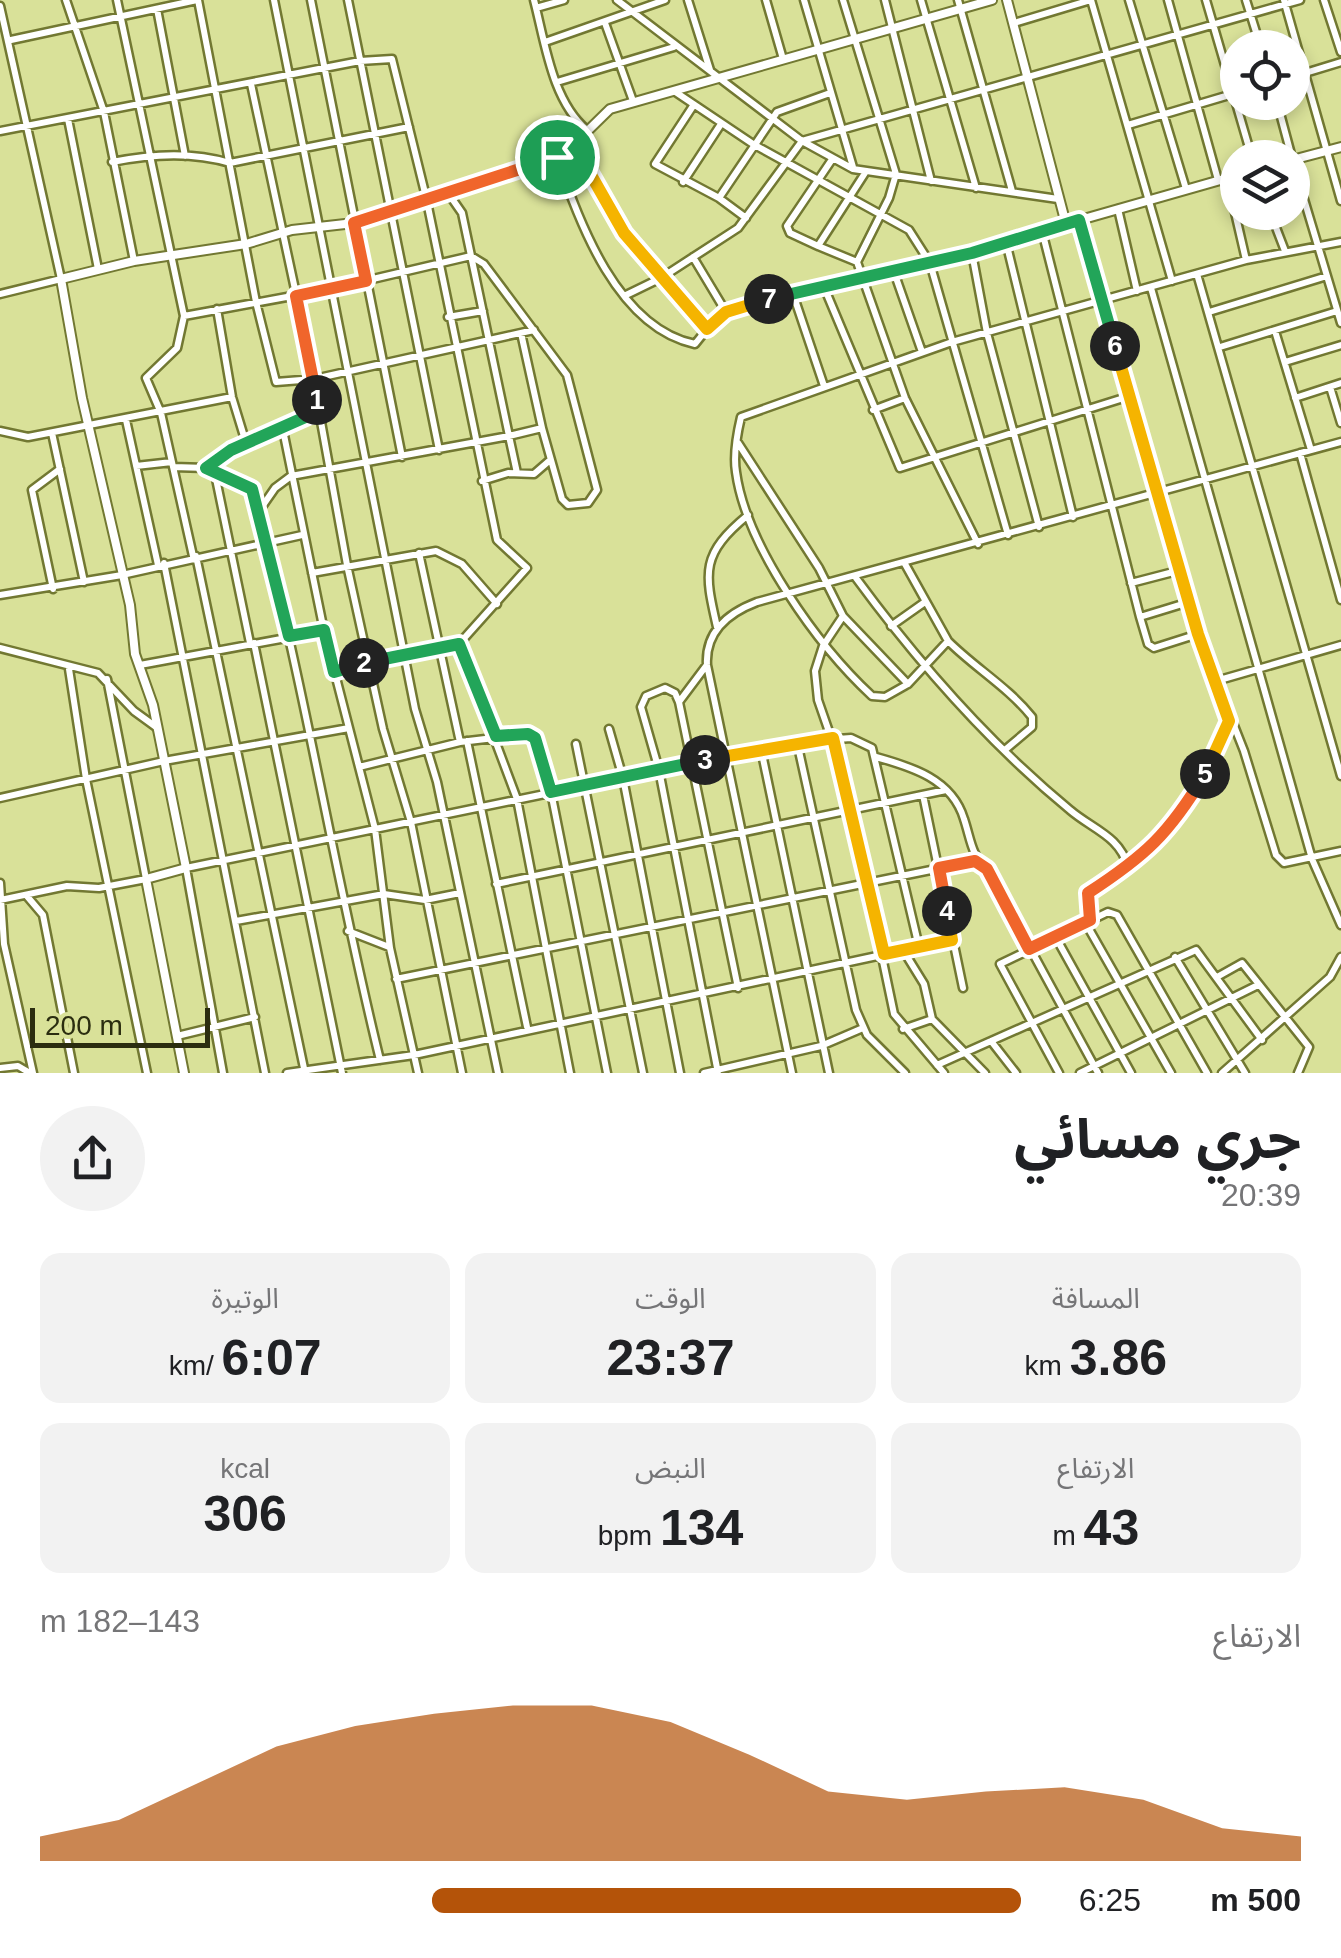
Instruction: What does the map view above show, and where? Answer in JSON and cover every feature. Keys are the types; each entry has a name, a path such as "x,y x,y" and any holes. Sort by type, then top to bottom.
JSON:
{"street":[{"path":"66,0 104,112 134,261"},
{"path":"116,0 184,316 176,348 146,378 161,413 217,650 305,1072"},
{"path":"10,40 198,0 272,378 284,384 314,379 534,330"},
{"path":"274,0 316,227 415,709 444,814 498,1073"},
{"path":"311,0 402,457"},
{"path":"348,0 439,450"},
{"path":"564,0 535,4 557,82 569,111 587,130"},
{"path":"618,0 674,47 723,78 802,141 853,169 1058,199"},
{"path":"545,42 664,0"},
{"path":"688,0 711,72"},
{"path":"766,0 783,60"},
{"path":"804,0 853,169"},
{"path":"843,0 896,174 857,262 905,398 978,544"},
{"path":"885,0 931,181"},
{"path":"921,0 976,188"},
{"path":"0,294 134,261 246,244 280,232 354,223 446,190 507,177 557,157 574,145 603,112 633,101 926,19 959,5 992,0"},
{"path":"1008,0 1066,224"},
{"path":"1056,0 1058,10"},
{"path":"1014,23 1091,0 1172,281"},
{"path":"1129,0 1186,190"},
{"path":"1168,0 1220,170"},
{"path":"1206,0 1220,46"},
{"path":"1246,0 1255,30"},
{"path":"624,296 661,278 734,232 802,141 1300,0"},
{"path":"1324,0 1341,52"},
{"path":"1285,2 1294,30"},
{"path":"959,5 1012,192"},
{"path":"0,6 30,126 140,665 158,728 224,1073"},
{"path":"157,9 185,156"},
{"path":"1332,24 1341,22"},
{"path":"605,23 633,101"},
{"path":"557,82 674,47"},
{"path":"0,131 360,61 392,59 426,197 436,264 497,540 527,568 459,644 404,652 334,672"},
{"path":"1310,72 1341,62"},
{"path":"1310,81 1341,201"},
{"path":"251,84 314,379 347,566 391,758 411,822 438,972 462,1073"},
{"path":"673,90 752,144 910,230 930,263 1008,536"},
{"path":"720,198 771,118 786,107 830,93"},
{"path":"1128,125 1220,99"},
{"path":"693,106 655,164 720,198 746,218"},
{"path":"68,119 98,269"},
{"path":"683,182 721,124"},
{"path":"112,162 148,155 230,163 409,127"},
{"path":"574,145 608,209 661,278 707,329"},
{"path":"1310,154 1341,147"},
{"path":"557,157 584,232 624,296 671,336 695,344 726,312 972,253 1220,180"},
{"path":"834,158 787,226 790,234 857,262"},
{"path":"818,246 865,172"},
{"path":"446,190 462,213 517,472"},
{"path":"1118,209 1137,291"},
{"path":"1310,216 1341,322"},
{"path":"1079,220 1198,634 1244,752 1279,860 1341,851"},
{"path":"1237,230 1246,260"},
{"path":"1276,230 1284,252"},
{"path":"1042,231 1109,507 1151,647 1198,634"},
{"path":"1006,242 1073,517"},
{"path":"948,641 908,684 884,698 872,696 823,646 789,594 748,515 736,470 741,417 746,412 952,342 1246,260 1341,242"},
{"path":"972,253 987,333 1039,527"},
{"path":"184,316 330,290 472,256 484,264 570,383 598,490 594,499 578,506 568,504 550,460 521,334"},
{"path":"693,257 726,312"},
{"path":"894,272 922,352"},
{"path":"1197,274 1341,776"},
{"path":"1209,312 1327,276"},
{"path":"824,286 900,468 1130,396"},
{"path":"1151,288 1312,858 1341,925"},
{"path":"793,294 824,386"},
{"path":"216,309 232,397 246,443"},
{"path":"448,318 483,310"},
{"path":"1220,347 1338,310"},
{"path":"1275,331 1311,450"},
{"path":"1285,362 1341,345"},
{"path":"1296,398 1341,384"},
{"path":"1330,387 1341,423"},
{"path":"0,431 16,437 52,433 232,397"},
{"path":"873,410 905,398"},
{"path":"206,468 246,443 284,430 319,411"},
{"path":"126,420 204,754 266,1073"},
{"path":"258,512 275,488 291,476 542,428"},
{"path":"284,430 302,535 375,829 390,948 418,1073"},
{"path":"52,433 84,582"},
{"path":"737,442 828,584 843,616 908,684"},
{"path":"792,1073 707,666 706,655 717,628 739,609 789,594 1341,442"},
{"path":"1300,453 1341,600"},
{"path":"482,481 517,472 534,474 550,460"},
{"path":"136,466 172,464 206,468 250,486 289,636 328,838 380,1060"},
{"path":"53,589 32,490 60,469"},
{"path":"215,474 342,1068"},
{"path":"717,628 708,590 708,562 717,545 748,515"},
{"path":"0,596 53,589 302,535"},
{"path":"312,573 436,551 462,564 497,604"},
{"path":"419,552 438,648 480,807 527,1028"},
{"path":"905,564 948,641 972,665 1007,689 1032,717 1032,726 1006,749"},
{"path":"1130,583 1181,570"},
{"path":"856,578 892,626 1006,749 1068,809 1114,840 1125,853 1128,867"},
{"path":"892,626 925,602"},
{"path":"1140,617 1190,602"},
{"path":"843,616 823,646 815,683 821,714 833,738 852,810 884,954 884,976 903,1029 944,1073"},
{"path":"140,665 324,630"},
{"path":"459,644 517,799 570,1073"},
{"path":"1216,681 1341,645"},
{"path":"0,648 69,669 98,673 134,711 158,728"},
{"path":"679,702 707,666"},
{"path":"69,669 86,779 111,886 146,1073"},
{"path":"107,679 184,1073"},
{"path":"717,1072 642,700 666,688 675,693 679,702 738,988"},
{"path":"1171,1073 1088,921 1088,893 1155,846 1183,809 1229,721"},
{"path":"0,798 164,761 349,728"},
{"path":"609,729 623,778 680,1073"},
{"path":"359,767 496,736 528,734 535,738 551,792 607,1073"},
{"path":"1,900 67,886 111,886 726,756 833,738 861,740 876,757 920,947"},
{"path":"796,742 844,962 863,1028 905,1073"},
{"path":"576,744 644,1073"},
{"path":"761,749 821,1046 830,1073"},
{"path":"876,757 924,773 958,802 975,861 987,869 1096,1070"},
{"path":"496,884 946,790"},
{"path":"923,795 963,988"},
{"path":"396,979 975,861"},
{"path":"0,883 4,944 31,1073"},
{"path":"236,922 384,894 425,900 460,892"},
{"path":"25,895 43,915 74,1073"},
{"path":"1329,901 1341,897"},
{"path":"1059,1073 1000,964 1108,912 1117,915 1207,1073"},
{"path":"348,931 390,948"},
{"path":"1055,936 1131,1073"},
{"path":"287,1073 414,1055 952,940"},
{"path":"902,950 924,984 932,1019 985,1073"},
{"path":"937,1065 1147,968 1199,950 1262,1040"},
{"path":"1175,957 1246,1073"},
{"path":"1222,1073 1330,977 1341,958"},
{"path":"1216,978 1240,962 1310,1050 1298,1073"},
{"path":"1080,1073 1096,1070 1258,984"},
{"path":"177,1036 255,1018"},
{"path":"903,1029 932,1019"},
{"path":"704,1073 821,1046 863,1028"},
{"path":"991,1041 1016,1073"},
{"path":"0,1068 18,1066 31,1073"}],"route":[{"path":"574,145 624,233 707,329 736,308 972,253 1079,220 1198,634 1229,721 1204,775 1155,846 1115,878 1088,893 1090,920 1029,949 987,869 975,861 939,868 952,940 884,954 833,738 796,742 551,792 535,738 528,734 496,736 459,644 404,652 334,672 324,630 289,636 252,489 206,468 231,450 295,425 319,411 296,296 366,281 354,223 446,190 507,177 557,157 574,145"}]}
